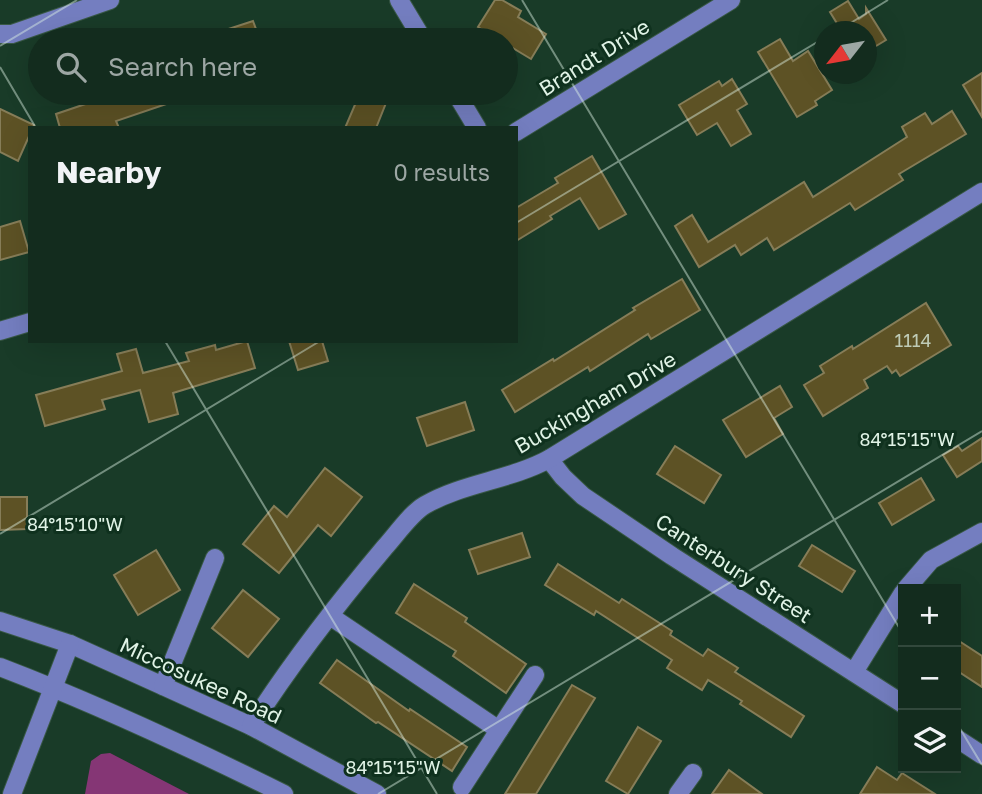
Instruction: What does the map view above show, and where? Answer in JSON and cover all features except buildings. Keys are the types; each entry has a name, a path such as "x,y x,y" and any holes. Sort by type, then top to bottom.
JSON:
{"street":[{"path":"29,28 110,0"},
{"path":"399,0 416,28"},
{"name":"Brandt Drive","path":"518,131 731,0"},
{"path":"0,34 12,34 28,28"},
{"path":"463,105 476,126"},
{"name":"Buckingham Drive","path":"251,726 330,616 422,506 448,494 535,467 550,459 982,192"},
{"path":"0,331 28,323"},
{"name":"Canterbury Street","path":"550,459 563,478 583,496 898,701"},
{"path":"910,584 931,560 982,532"},
{"path":"163,686 215,558"},
{"path":"854,672 898,601"},
{"path":"330,616 499,730"},
{"name":"Miccosukee Road","path":"0,621 70,644 251,726 377,794"},
{"path":"12,794 70,644"},
{"path":"0,667 53,687 233,768 284,794"},
{"path":"462,787 535,675"},
{"path":"961,741 982,755"},
{"path":"678,794 693,773"}],"shaded area":[{"path":"110,753 189,794 85,794 91,761 101,754"}]}
